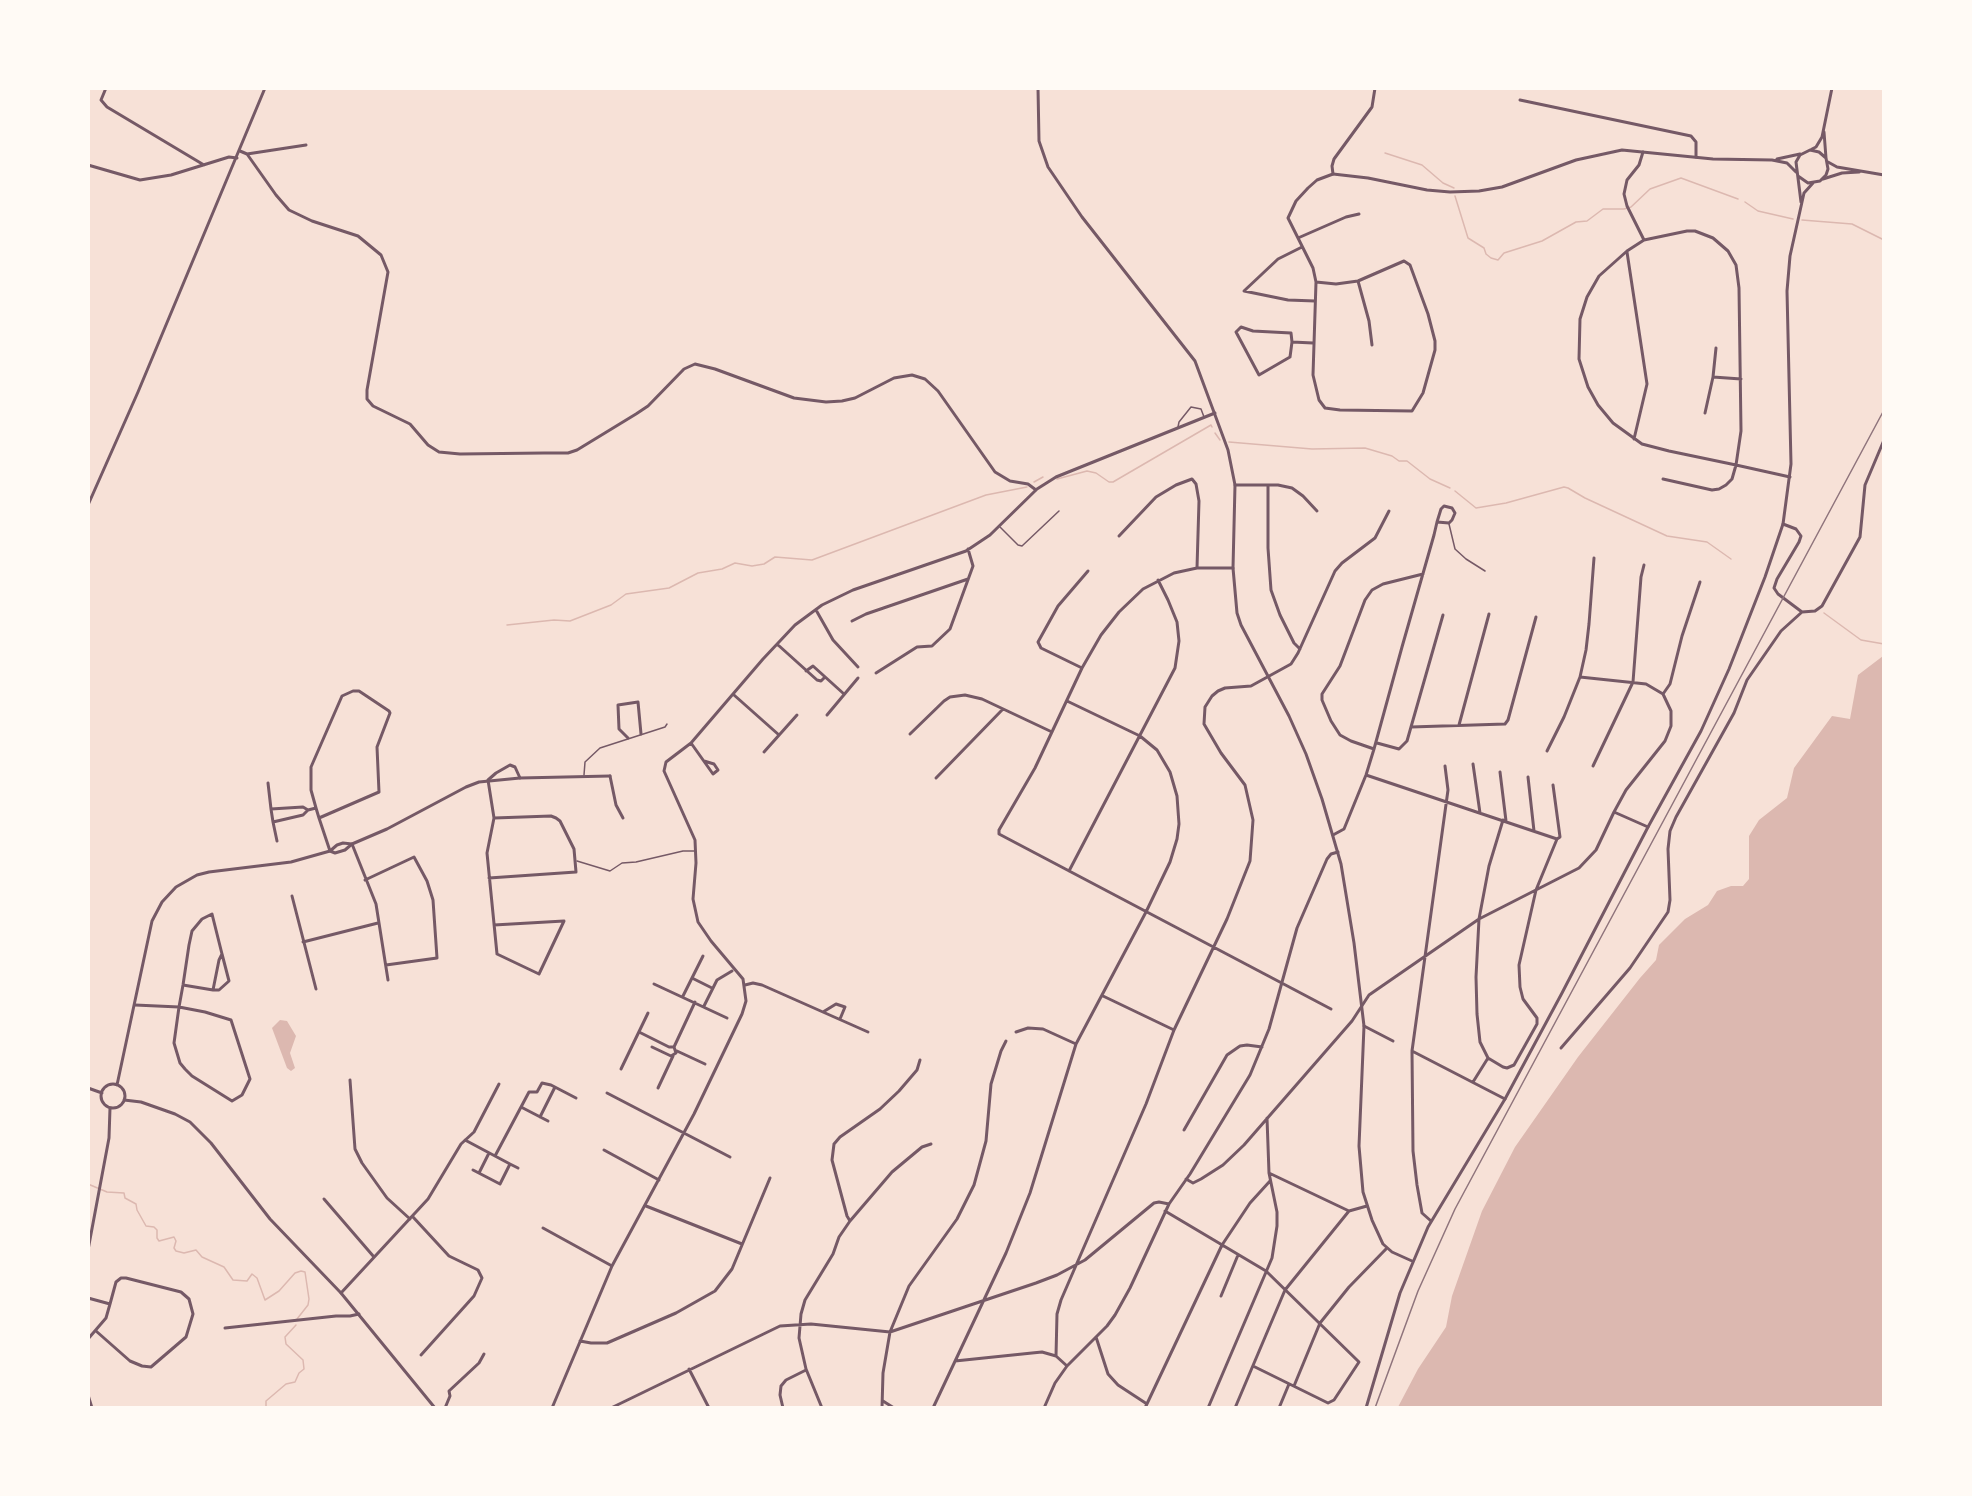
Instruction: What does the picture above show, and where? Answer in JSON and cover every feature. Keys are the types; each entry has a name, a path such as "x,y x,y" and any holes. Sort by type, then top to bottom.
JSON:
{"street":[{"path":"106,88 101,100 107,107 194,161 206,165"},
{"path":"88,505 266,88"},
{"path":"1038,88 1038,131 1048,167 1082,217 1188,349 1201,372 1228,450 1236,484 1233,568 1235,602 1239,619 1306,754 1339,851 1354,943 1364,1026 1359,1146 1360,1174 1367,1206 1386,1249 1412,1261"},
{"path":"1333,174 1334,159 1372,107 1375,88"},
{"path":"1772,160 1810,150 1820,142 1832,88"},
{"path":"1520,100 1691,136 1697,145 1696,157"},
{"path":"1823,179 1828,169 1824,129"},
{"path":"247,154 306,145"},
{"path":"1317,282 1336,284 1358,281 1404,261 1410,265 1435,341 1435,350 1423,393 1412,411 1340,410 1325,408 1319,400 1314,380 1313,343 1317,282 1313,268 1288,218 1296,201 1317,180 1333,174 1368,178 1427,190 1479,191 1502,187 1601,153 1622,150 1696,157 1772,160 1786,163 1804,182 1813,183"},
{"path":"1810,150 1819,152 1837,167 1884,175"},
{"path":"240,151 247,154 289,210 312,221 358,236 381,255 388,272 367,399 373,406 410,424 428,445 439,452 460,454 568,453 577,450 598,440 648,406 689,365 695,364 794,398 826,402 855,398 894,378 912,375 925,379 938,391 995,472 1010,481 1028,484 1036,490"},
{"path":"1643,152 1639,165 1627,180 1624,194 1628,208 1644,240"},
{"path":"1801,205 1796,162 1804,152"},
{"path":"88,165 140,180 171,175 229,157 237,159"},
{"path":"1365,1407 1400,1293 1431,1221 1505,1099 1701,731 1729,669 1783,524 1791,464 1787,291 1790,256 1801,205 1806,190 1813,183 1842,173 1866,171"},
{"path":"1298,238 1346,217 1359,214"},
{"path":"1663,479 1712,490 1719,489 1732,479 1736,465 1741,431 1739,288 1736,266 1728,251 1713,238 1695,231 1676,232 1644,240 1627,251 1599,276 1587,297 1580,319 1580,359 1588,387 1598,405 1613,423 1642,444 1669,451 1736,465 1790,477"},
{"path":"1302,247 1278,259 1244,291 1288,300 1315,301"},
{"path":"1627,251 1647,384 1634,439"},
{"path":"1358,281 1369,321 1372,345"},
{"path":"1241,327 1253,331 1291,333 1292,342 1290,357 1259,375 1251,356 1236,332 1241,327"},
{"path":"1292,342 1313,343"},
{"path":"1705,413 1713,377 1716,348"},
{"path":"1713,377 1741,379"},
{"path":"552,1407 612,1266 683,1134 742,1014 746,1001 745,985 738,972 698,922 693,899 695,840 664,768 668,759 691,743 777,644 816,609 853,590 968,549 999,527 1036,490 1069,471 1215,413"},
{"path":"1561,1048 1630,968 1668,912 1670,900 1668,849 1670,831 1676,816 1734,713 1748,680 1781,631 1802,612 1815,611 1822,606 1860,537 1864,485 1884,440"},
{"path":"1119,536 1156,498 1176,485 1192,479 1196,484 1198,501 1197,568"},
{"path":"1236,484 1292,488 1298,491 1317,511"},
{"path":"1268,485 1271,591 1280,615 1294,643 1300,649"},
{"path":"1333,835 1344,829 1366,775 1376,742 1437,522 1441,508 1447,506 1452,508 1455,513 1449,523 1437,522"},
{"path":"1056,1356 1059,1307 1075,1266 1146,1104 1174,1030 1236,897 1250,861 1253,820 1245,785 1221,753 1204,724 1205,707 1218,691 1225,688 1251,686 1291,664 1335,572 1342,563 1375,538 1389,511"},
{"path":"1783,524 1796,529 1801,536 1774,588 1778,594 1802,612"},
{"path":"876,673 917,647 932,646 950,629 973,566 968,549"},
{"path":"1547,751 1580,677 1587,641 1594,558"},
{"path":"1593,766 1633,682 1644,565"},
{"path":"1233,568 1197,568 1174,573 1143,589 1119,612 1101,635 1082,668 1035,768 999,830 999,834 1332,1009"},
{"path":"1082,668 1041,648 1038,642 1058,606 1088,571"},
{"path":"1374,749 1340,735 1324,705 1322,694 1340,666 1368,594 1377,586 1423,573"},
{"path":"852,621 866,614 968,579"},
{"path":"1069,872 1172,676 1178,651 1177,622 1158,580"},
{"path":"1663,694 1670,684 1682,636 1700,582"},
{"path":"816,609 833,640 858,667"},
{"path":"1459,726 1490,614"},
{"path":"1376,742 1400,748 1407,741 1443,615"},
{"path":"1411,727 1507,722 1536,617"},
{"path":"777,644 819,681 825,676"},
{"path":"806,671 813,666 844,694"},
{"path":"1186,1179 1193,1183 1197,1181 1223,1165 1244,1145 1352,1021 1369,995 1479,919 1571,872 1586,862 1596,850 1626,790 1659,750 1669,734 1671,711 1663,694 1653,687 1633,682 1580,677"},
{"path":"827,715 858,678"},
{"path":"319,818 379,792 376,747 390,713 359,691 342,696 313,758 310,779 316,808 319,818 330,851"},
{"path":"734,695 779,735"},
{"path":"910,734 944,701 958,695 977,697 1052,732"},
{"path":"933,1407 1006,1253 1030,1193 1076,1044 1146,912 1177,839 1179,810 1174,783 1166,762 1157,750 1140,736 1067,701"},
{"path":"628,738 619,729 618,705 638,702 640,734"},
{"path":"936,778 1003,709"},
{"path":"764,752 797,715"},
{"path":"691,743 713,774 718,770 714,765 704,761"},
{"path":"1473,764 1480,813"},
{"path":"488,780 510,765 515,767 520,778"},
{"path":"1431,1221 1424,1216 1420,1208 1413,1151 1412,1051 1449,790 1445,766"},
{"path":"1500,772 1505,821 1490,866 1479,919 1476,977 1480,1042 1488,1058 1507,1068 1514,1065 1537,1024 1537,1018 1523,999 1518,976 1525,932 1536,890 1557,839 1560,837 1553,785"},
{"path":"1366,775 1557,839"},
{"path":"117,1085 152,921 162,902 176,887 197,875 291,862 330,851 339,853 348,849 352,844 387,829 466,787 488,780 610,776 616,805 623,818"},
{"path":"1528,777 1534,831"},
{"path":"488,780 494,818 487,849 489,878 497,954 539,974 564,921 494,925"},
{"path":"268,783 277,842"},
{"path":"271,809 303,807 308,810"},
{"path":"273,822 303,815 308,810 316,808"},
{"path":"1614,812 1648,827"},
{"path":"489,878 576,872 574,849 560,821 556,818 551,816 494,818"},
{"path":"330,851 336,845 352,844"},
{"path":"352,844 376,904 388,980"},
{"path":"1044,1407 1054,1383 1067,1366 1115,1315 1130,1288 1165,1211 1242,1089 1262,1047 1297,928 1329,856 1339,851"},
{"path":"365,880 414,857 427,881 433,900 437,958 386,965"},
{"path":"292,896 316,989"},
{"path":"135,1005 179,1008 206,1012 231,1020 250,1079 246,1089 237,1099 232,1101 192,1076 180,1063 174,1043 179,1008 192,931 202,919 212,914 229,981 219,990 183,985"},
{"path":"303,942 378,923"},
{"path":"213,990 222,954"},
{"path":"683,996 703,956"},
{"path":"704,1006 717,979 732,971"},
{"path":"692,978 712,988"},
{"path":"745,985 753,983 762,985 868,1032"},
{"path":"654,984 727,1018"},
{"path":"1103,996 1174,1030"},
{"path":"658,1088 695,1002"},
{"path":"823,1012 836,1004 845,1007 840,1019"},
{"path":"621,1069 648,1013"},
{"path":"1364,1026 1393,1041"},
{"path":"1016,1032 1028,1028 1043,1029 1076,1044"},
{"path":"639,1032 705,1064"},
{"path":"882,1407 884,1359 890,1332 909,1286 957,1219 974,1185 986,1141 990,1084 1006,1041"},
{"path":"1184,1130 1227,1055 1240,1046 1262,1047"},
{"path":"652,1047 673,1056"},
{"path":"1412,1051 1505,1099"},
{"path":"1473,1082 1488,1058"},
{"path":"850,1221 832,1160 834,1144 840,1137 880,1109 899,1091 917,1070 920,1060"},
{"path":"350,1080 355,1149 373,1180 387,1198 411,1218 448,1256 478,1270 482,1278 474,1296 421,1355"},
{"path":"495,1156 530,1092 537,1092 542,1083 546,1082 576,1098"},
{"path":"341,1293 428,1199 461,1144 474,1132 499,1084"},
{"path":"117,1085 123,1090 124,1100 119,1107 110,1108 102,1102 102,1093 107,1086 117,1085"},
{"path":"540,1117 555,1087"},
{"path":"88,1088 102,1093"},
{"path":"607,1093 730,1157"},
{"path":"124,1100 162,1108 190,1122 228,1162 270,1219 341,1293 435,1407"},
{"path":"521,1107 548,1121"},
{"path":"88,1250 91,1222 97,1203 109,1138 110,1108"},
{"path":"1208,1407 1272,1258 1277,1226 1274,1194 1269,1173 1267,1118"},
{"path":"465,1140 518,1168"},
{"path":"822,1407 806,1369 799,1338 805,1300 850,1221 891,1172 922,1147 931,1144"},
{"path":"604,1150 659,1180"},
{"path":"479,1173 489,1153"},
{"path":"473,1170 500,1184 510,1164"},
{"path":"1269,1173 1349,1211"},
{"path":"580,1341 607,1343 657,1322 715,1291 724,1280 742,1244 770,1178"},
{"path":"1096,1336 1108,1374 1146,1406 1222,1245 1250,1203 1270,1181"},
{"path":"324,1199 374,1257"},
{"path":"611,1407 774,1328 800,1324 890,1332 1057,1275 1094,1254 1154,1203 1169,1204"},
{"path":"645,1206 742,1244"},
{"path":"1235,1407 1285,1290 1349,1211 1367,1206"},
{"path":"1165,1211 1266,1271 1359,1362 1331,1402 1324,1402 1253,1366"},
{"path":"543,1228 612,1266"},
{"path":"1294,1386 1320,1323 1349,1287 1386,1249"},
{"path":"1221,1296 1238,1255"},
{"path":"88,1339 106,1318 116,1282 121,1278 181,1292 189,1299 193,1314 186,1337 152,1366 142,1366 130,1361 96,1331"},
{"path":"88,1298 110,1304"},
{"path":"225,1328 358,1314"},
{"path":"955,1361 1042,1352 1056,1356 1067,1366"},
{"path":"445,1407 450,1396 449,1391 479,1363 484,1354"},
{"path":"689,1369 709,1407"},
{"path":"783,1407 780,1395 781,1386 786,1380 806,1369"},
{"path":"1279,1407 1288,1384"},
{"path":"88,1395 92,1407"},
{"path":"882,1400 894,1407"}],"lane":[{"path":"1178,428 1179,422 1191,407 1201,409 1204,418"},
{"path":"999,527 1022,546 1059,512"},
{"path":"1449,523 1455,549 1485,571"},
{"path":"584,776 585,762 595,752 628,738 665,727 667,724"},
{"path":"575,861 610,871 622,862 636,862 683,851 696,851"}],"shaded area":[{"path":"1883,656 1883,1407 1398,1407 1418,1369 1446,1327 1452,1296 1482,1211 1515,1147 1578,1057 1656,960 1659,945 1685,919 1708,905 1717,891 1731,886 1743,886 1749,879 1749,836 1759,820 1787,798 1794,768 1832,716 1850,719 1858,675"},
{"path":"280,1020 287,1021 296,1036 290,1053 295,1068 291,1071 287,1068 272,1028"}],"waterway":[{"path":"1385,153 1422,165 1443,183 1454,188"},
{"path":"1455,196 1468,238 1484,248 1486,254 1491,258 1498,260 1504,253 1542,241 1576,222 1587,221 1603,209 1631,207 1650,189 1681,178 1738,199"},
{"path":"1745,202 1758,211 1793,219"},
{"path":"1802,220 1852,224 1884,240"},
{"path":"1057,479 1087,471 1113,482 1211,425 1212,427"},
{"path":"1215,433 1220,440"},
{"path":"1229,442 1312,449 1365,448 1392,456 1399,461 1407,461 1430,479 1450,488"},
{"path":"1034,482 1043,477"},
{"path":"507,625 554,620 570,621 611,605 626,594 669,588 698,573 722,569 735,563 752,566 764,564 775,557 812,560 986,495 1027,487"},
{"path":"1455,491 1476,508 1506,503 1564,487 1667,536 1707,542 1731,559"},
{"path":"1824,613 1861,640 1884,644"},
{"path":"88,1184 107,1192 124,1193 125,1198 136,1204 146,1226 157,1230 159,1241 174,1237 176,1251 184,1253 196,1250 202,1257 224,1267 233,1280 247,1281 252,1274 257,1278 265,1300 279,1291 295,1273 305,1272 308,1305 297,1319"},
{"path":"266,1408 266,1401 286,1384 295,1382 299,1373 304,1369 303,1360 286,1344 285,1337 296,1325"}],"railway":[{"path":"1375,1408 1418,1291 1455,1209 1884,410"}]}
